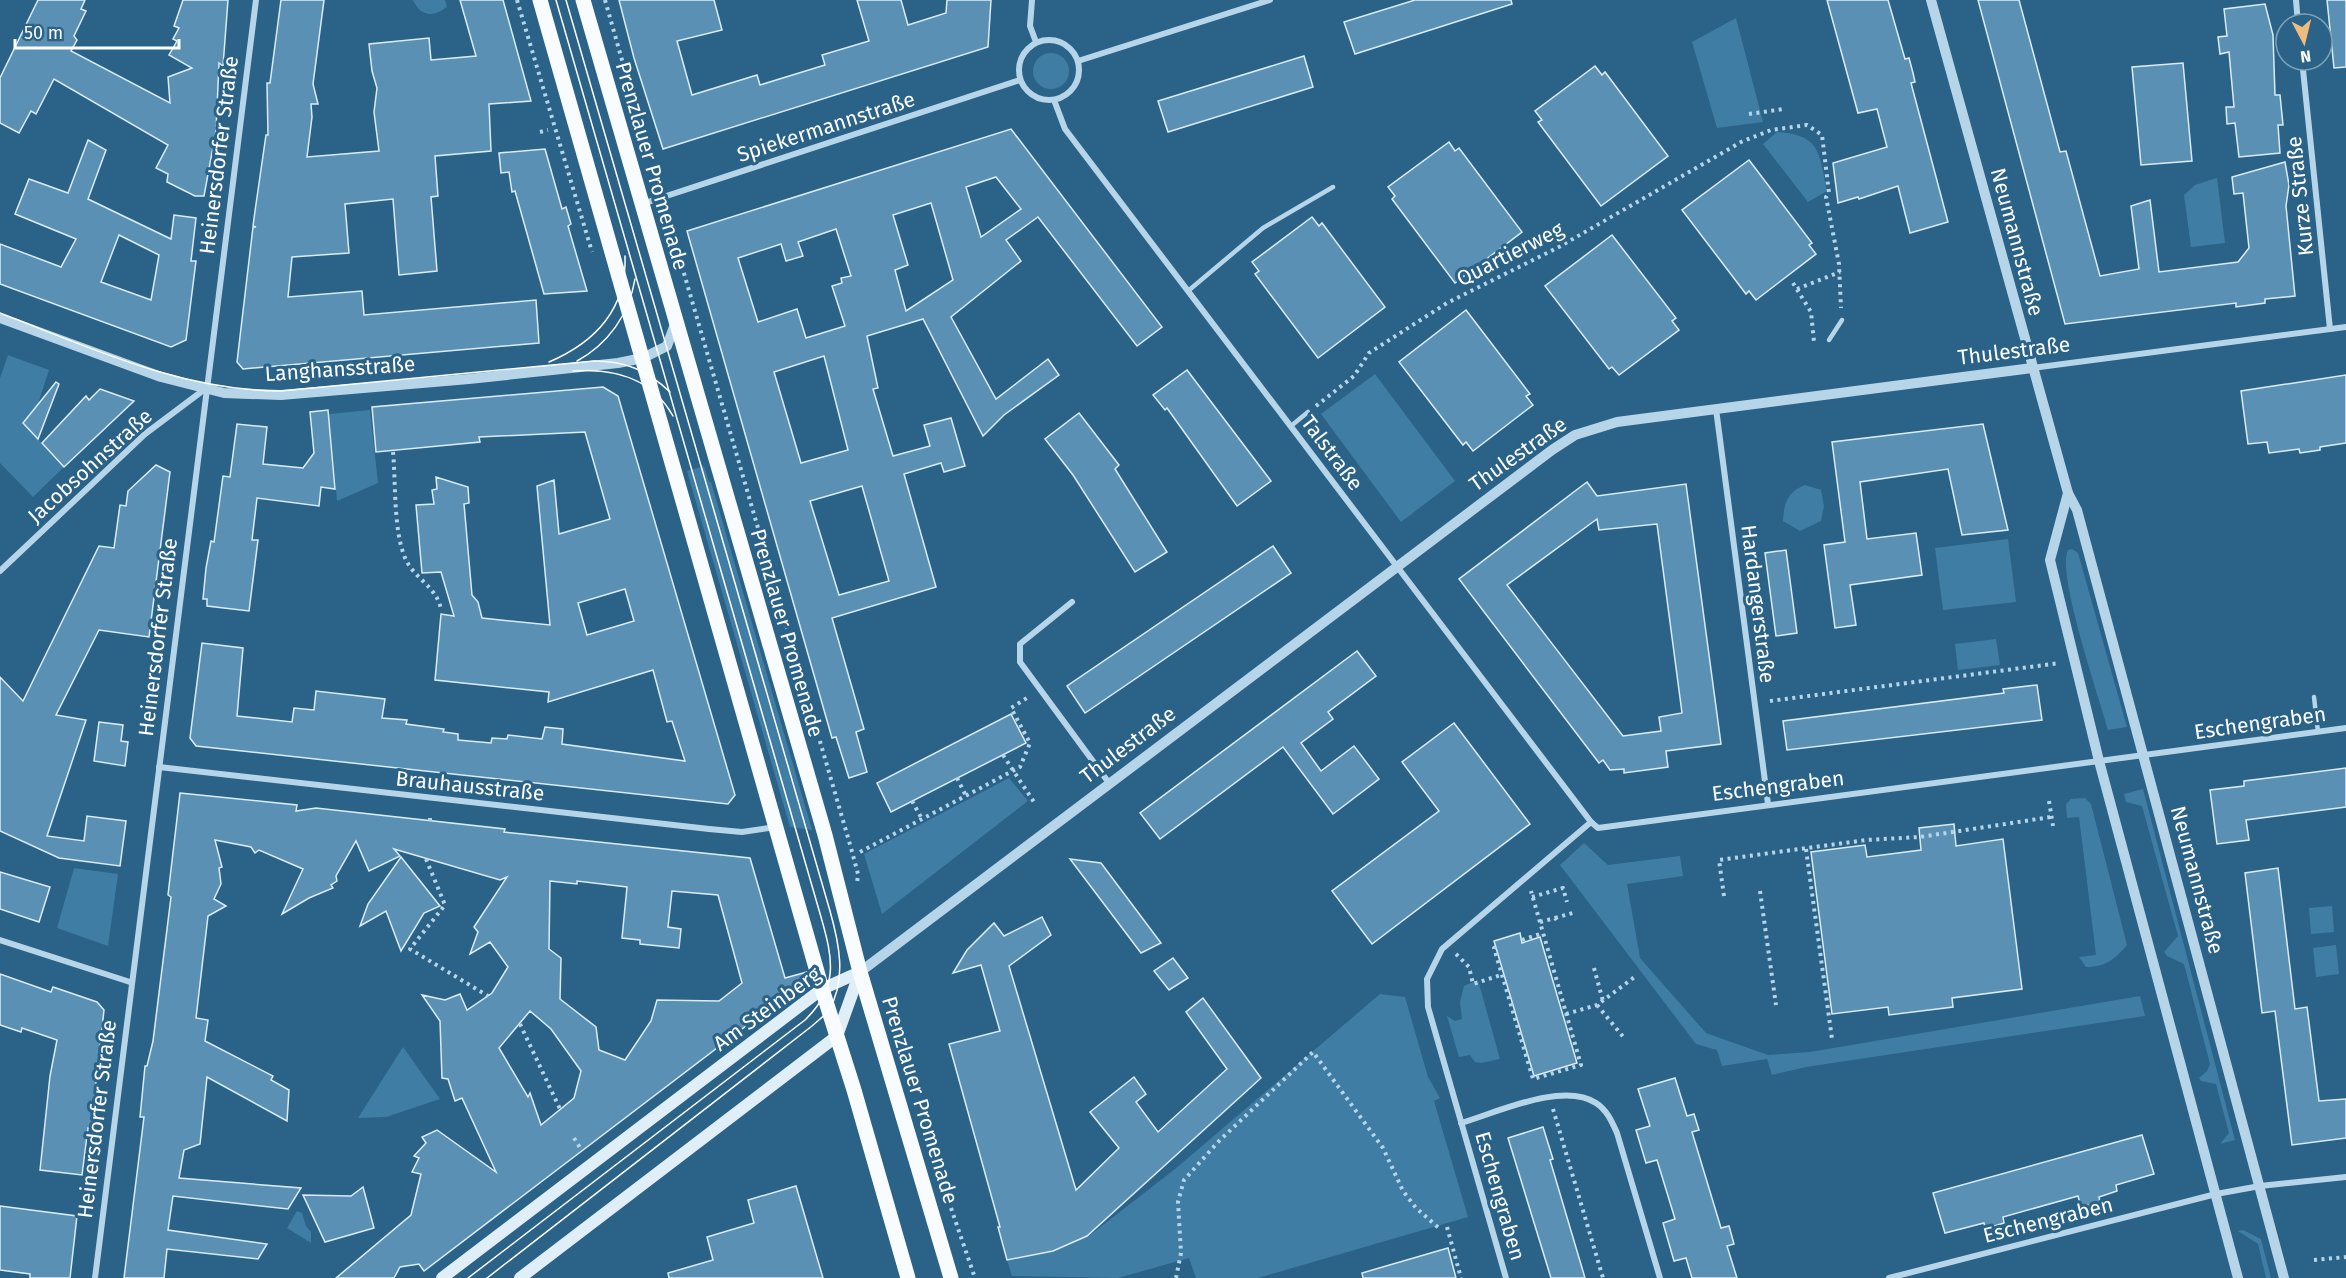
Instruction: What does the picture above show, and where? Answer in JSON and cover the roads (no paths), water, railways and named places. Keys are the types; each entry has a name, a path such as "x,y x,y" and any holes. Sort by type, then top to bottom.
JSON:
{"main road":[{"path":"540,0 822,989 908,1278"},
{"name":"Prenzlauer Promenade","path":"583,0 640,204 825,835 860,972 951,1278"},
{"name":"Am Steinberg","path":"442,1278 822,989 860,972"},
{"name":"Am Steinberg","path":"837,1036 860,972"},
{"path":"520,1278 837,1036"}],"street":[{"name":"Heinersdorfer Straße","path":"95,1278 130,982 256,0"},
{"path":"1032,0 1030,26 1036,42"},
{"path":"1078,61 1270,0"},
{"name":"Neumannstraße","path":"1931,0 2032,368 2068,493 2077,510 2284,1278"},
{"path":"1057,40 1074,52 1078,61 1077,81 1071,90 1054,100 1033,96 1020,80 1021,57 1036,42 1057,40"},
{"name":"Kurze Straße","path":"2303,72 2330,329"},
{"name":"Spiekermannstraße","path":"640,204 1020,80"},
{"name":"Talstraße","path":"1054,100 1065,129 1591,822"},
{"name":"Langhansstraße","path":"0,318 160,377 206,389 281,395 470,380 618,363 643,358 667,346 675,324"},
{"name":"Thulestraße","path":"860,972 1397,566 1575,435 1617,422 2346,327"},
{"name":"Jacobsohnstraße","path":"0,571 146,434 206,389"},
{"name":"Hardangerstraße","path":"1716,409 1768,804"},
{"path":"2068,493 2050,560 2099,761 2238,1278"},
{"path":"1072,602 1020,644 1020,662 1109,783"},
{"name":"Eschengraben","path":"1506,1278 1428,1007 1427,979 1442,950 1591,822 1598,828 2346,728"},
{"name":"Brauhausstraße","path":"159,767 709,829 742,832 776,826"},
{"path":"0,940 130,982"},
{"name":"Eschengraben","path":"1461,1123 1557,1094 1580,1096 1597,1103 1609,1116 1617,1133 1660,1278"},
{"name":"Eschengraben","path":"1888,1278 2216,1194 2260,1186 2346,1177"}],"lane":[{"path":"1188,291 1263,228 1333,187"},
{"path":"1828,340 1842,320"},
{"path":"1291,426 1308,412"},
{"path":"2314,697 2318,732"}],"tram line":[{"path":"468,1278 805,1020 824,996 830,972 828,946 821,917 556,0"},
{"path":"487,1278 812,1026 829,1010 835,998 840,973 838,948 830,911 566,0"},
{"path":"549,362 581,344 605,321 621,292 625,256"},
{"path":"577,361 598,346 615,327 628,305 635,279"},
{"path":"0,313 103,353 173,376 244,389 281,391 605,361 635,368 653,378 670,392"},
{"path":"573,371 603,371 630,378 643,384 654,393 673,416"}]}
